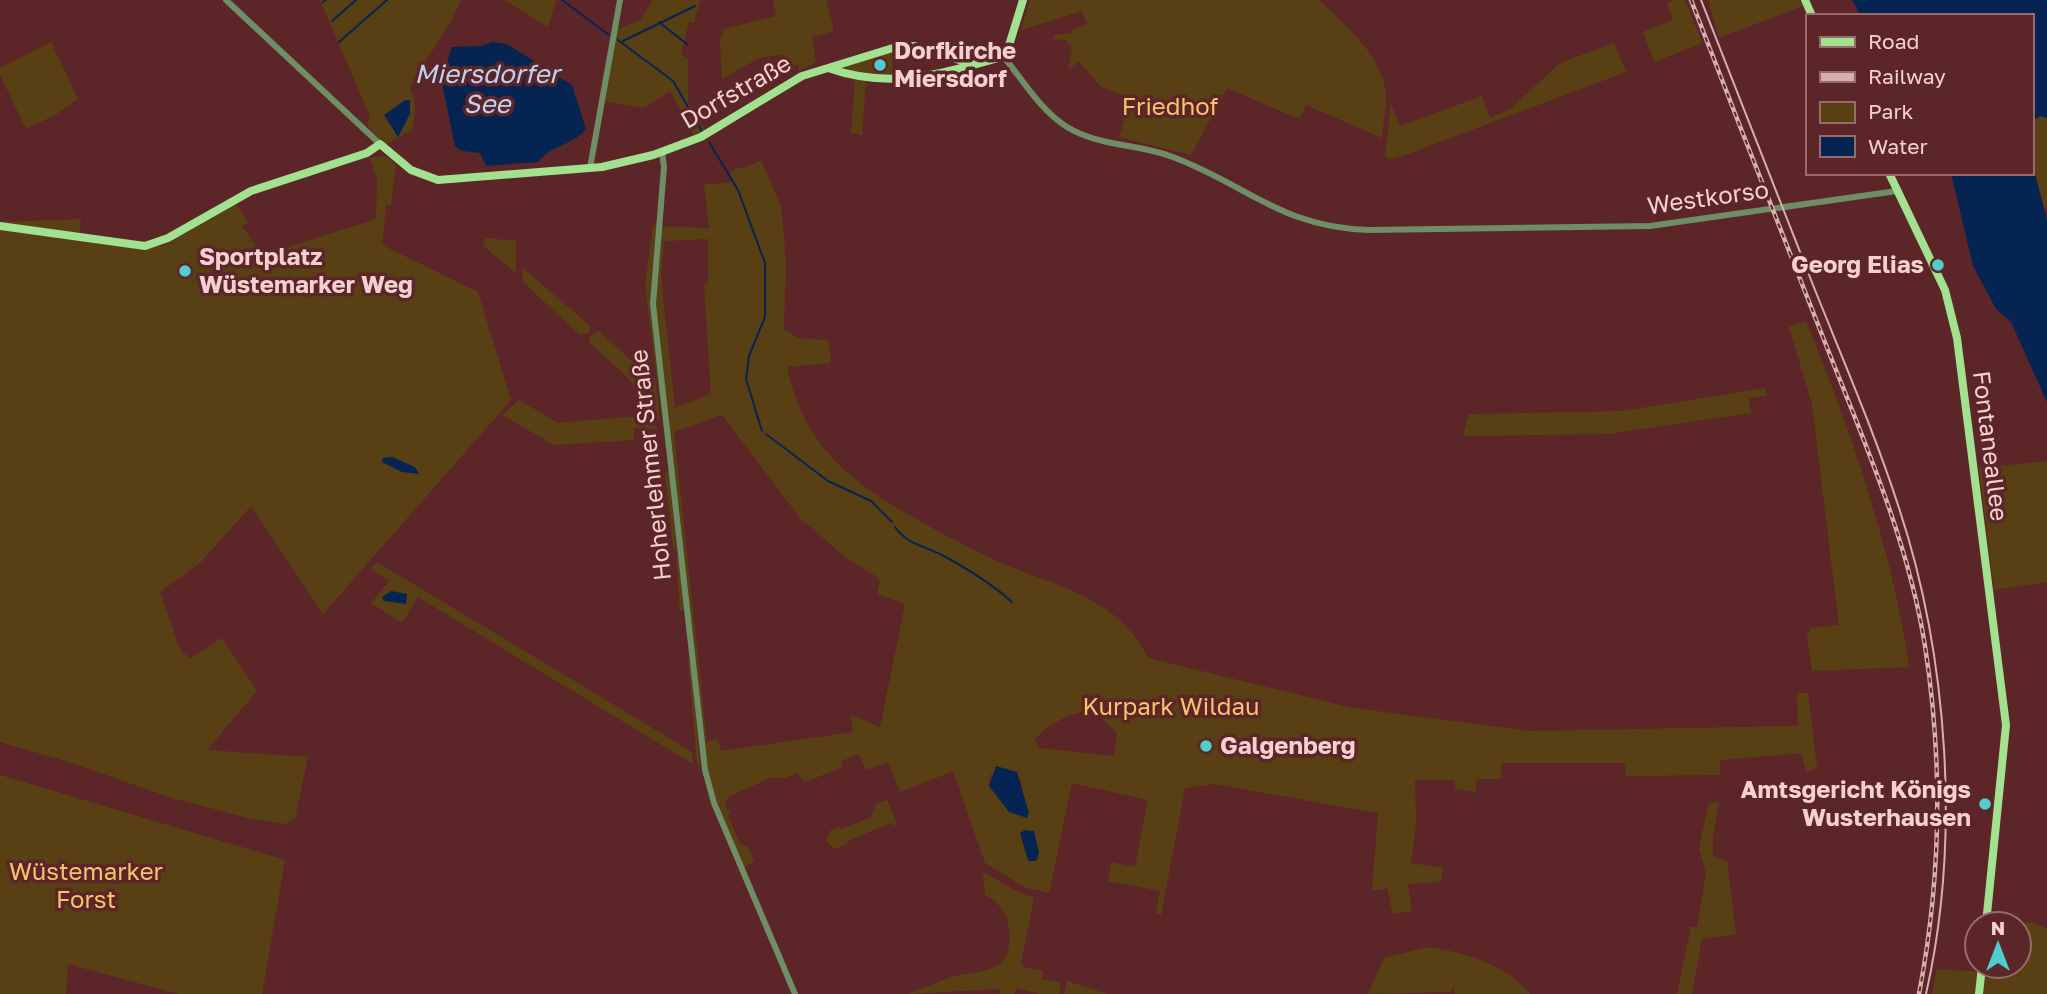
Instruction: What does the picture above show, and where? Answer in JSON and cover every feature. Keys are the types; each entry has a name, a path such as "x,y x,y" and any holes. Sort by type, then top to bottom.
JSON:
{"main road":[{"path":"1003,56 1024,0"},
{"name":"Dorfstraße","path":"380,144 411,170 433,180 461,180 590,168 662,152 706,135 791,81 904,46 972,64"},
{"name":"Dorfstraße","path":"828,68 868,77 908,80 1003,56"},
{"path":"0,226 134,246 161,241 251,191 367,153 380,144"},
{"name":"Fontaneallee","path":"1890,175 1940,279 1954,316 2001,678 2006,737 1987,910"}],"street":[{"path":"226,0 380,144"},
{"path":"590,168 620,0"},
{"name":"Westkorso","path":"1003,56 1050,114 1075,132 1184,161 1267,206 1297,219 1349,229 1650,226 1897,191"},
{"name":"Hoherlehmer Straße","path":"662,152 664,167 653,304 705,773 714,803 795,994"}],"green space":[{"path":"320,0 461,0 409,88 415,103 412,130 385,145 367,125 370,116"},
{"path":"504,0 556,0 548,27"},
{"path":"653,0 700,0 694,23 689,22 681,55 688,58 688,103 706,131 694,136 670,91 644,108 604,101 616,30 640,20"},
{"path":"773,0 826,0 834,31 812,37 816,62 799,71 798,65 786,67 784,55 761,57 722,79 720,40 724,29 776,16"},
{"name":"Friedhof","path":"1030,0 1319,0 1363,44 1379,70 1386,99 1382,138 1306,105 1299,119 1227,88 1191,155 1119,137 1131,99 1100,86 1079,61 1068,70 1072,48 1066,40 1053,39 1054,35 1072,33 1072,29 1087,24 1082,11 1021,30"},
{"path":"1685,0 1702,43 1654,62 1643,32 1673,20 1667,3"},
{"path":"1708,0 1799,0 1803,6 1719,38"},
{"path":"51,42 78,99 55,115 26,129 0,75 0,68"},
{"path":"1614,43 1626,72 1408,154 1391,159 1385,157 1391,103 1400,126 1482,96 1490,118 1509,110 1560,63"},
{"path":"892,49 893,75 872,76 844,69 842,66"},
{"path":"855,80 866,81 862,135 851,133"},
{"path":"2040,116 2047,118 2047,205 2044,209 2033,167 2033,121"},
{"path":"385,156 396,165 391,205 386,205 382,245 478,292 511,400 323,614 251,506 200,563 160,592 180,649 190,659 222,638 257,691 207,750 308,757 295,819 285,824 252,819 172,798 69,762 0,742 0,222 81,219 79,234 133,242 155,240 162,247 236,203 248,223 242,226 260,252 259,264 279,250 376,219 377,180 370,158"},
{"name":"Kurpark Wildau","path":"761,160 781,207 786,261 784,329 798,338 828,340 831,363 787,367 795,396 820,443 836,462 876,495 948,537 1008,566 1077,593 1110,612 1124,624 1148,658 1353,708 1530,731 1798,726 1797,693 1808,693 1817,768 1806,772 1801,754 1793,754 1720,760 1720,775 1626,776 1625,763 1502,763 1500,779 1477,779 1475,792 1455,789 1455,780 1415,780 1416,824 1411,863 1443,868 1441,882 1408,884 1412,911 1393,914 1387,888 1372,891 1378,813 1214,784 1185,788 1161,915 1156,914 1160,891 1108,881 1112,862 1135,867 1148,800 1072,783 1049,893 1024,887 985,863 953,771 900,792 888,762 866,770 859,754 841,761 843,767 805,782 797,773 786,778 772,777 728,797 725,805 727,810 730,810 729,817 740,844 749,847 754,862 744,867 717,802 707,766 645,286 653,226 709,228 704,184 732,183 730,172","holes":["708,239 708,283 704,284 711,394 675,408 661,278 664,241","722,415 801,519 845,557 877,577 880,581 877,594 905,604 880,727 851,715 853,732 721,751 717,738 707,742 674,432","1092,709 1117,733 1114,756 1038,748 1035,739 1047,728 1068,716","995,772 1020,778 1028,817 1015,814 1006,807 989,786 990,775"]},
{"path":"486,238 516,241 516,273 483,246"},
{"path":"522,267 589,325 590,332 580,335 523,282"},
{"path":"1806,321 1868,491 1892,579 1909,667 1812,671 1807,636 1811,628 1839,625 1812,405 1789,327"},
{"path":"599,331 649,377 655,378 660,422 627,377 590,343 589,337"},
{"path":"1765,388 1767,395 1749,398 1751,413 1608,434 1463,436 1469,414 1622,411"},
{"path":"519,400 558,423 647,415 658,429 634,428 634,440 554,445 502,415"},
{"path":"2047,461 2047,582 1994,590 1979,468"},
{"path":"667,471 677,551 673,548 665,474"},
{"path":"676,555 679,556 685,610 680,611"},
{"path":"377,562 692,752 693,764 418,597 402,623 371,603 390,581 371,569"},
{"path":"688,659 691,663 700,766 697,764"},
{"name":"Wüstemarker Forst","path":"0,775 285,860 262,994 178,994 68,964 66,994 0,994"},
{"path":"887,800 897,824 893,826 891,823 847,841 847,844 835,849 826,841 831,830 840,826 841,829 871,817 876,804"},
{"path":"1719,802 1713,836 1713,856 1727,861 1736,934 1702,939 1692,994 1677,994 1691,927 1697,927 1706,874 1699,847 1709,803"},
{"path":"983,872 1022,894 1034,897 1021,962 1023,967 1043,971 1042,979 1061,983 1059,994 1040,994 1016,988 1014,994 1000,994 999,989 908,994 948,978 992,968 1000,964 1006,956 1009,944 1008,923 1001,908 985,895"},
{"path":"2033,923 2047,928 2047,994 1932,994 1937,969 1963,971 1963,980 2033,980"},
{"path":"1429,947 1470,957 1497,968 1530,994 1455,994 1453,986 1451,992 1368,994 1384,958"},
{"path":"1067,981 1107,994 1064,994"}],"water":[{"path":"1852,0 2047,0 2047,118 2040,116 2033,121 2033,14 1860,14"},
{"name":"Miersdorfer See","path":"492,42 507,44 572,85 586,129 574,139 548,152 538,162 486,166 480,153 462,151 455,146 441,79 452,47 482,46"},
{"path":"405,100 410,100 410,114 398,137 384,115"},
{"path":"2033,166 2047,219 2047,402 2011,322 1996,309 1973,266 1951,175 2033,175"},
{"path":"392,457 415,467 419,474 402,472 382,462 383,458"},
{"path":"391,591 407,594 406,604 384,601 382,597"},
{"path":"996,766 1017,772 1029,813 1027,818 1009,812 989,786"},
{"path":"1025,830 1034,831 1039,853 1036,861 1029,861 1027,857 1020,833"}],"waterway":[{"path":"332,21 356,0"},
{"path":"339,42 387,0"},
{"path":"562,0 609,35"},
{"path":"623,41 695,6"},
{"path":"659,22 688,45"},
{"path":"618,40 673,81 702,131"},
{"path":"709,142 738,190 765,263 765,317 749,356 746,379 762,431"},
{"path":"766,434 828,481 871,501 892,522"},
{"path":"895,527 910,541 960,565 1012,602"}],"tram line":[{"path":"1701,0 1870,425 1916,565 1929,625 1938,687 1946,812 1937,935 1926,994"}],"railway":[{"path":"1691,0 1885,496 1918,608 1931,690 1937,777 1932,908 1919,994"}],"place":[{"name":"Dorfkirche Miersdorf","path":"880,65"},
{"name":"Georg Elias","path":"1938,265"},
{"name":"Sportplatz Wüstemarker Weg","path":"185,271"},
{"name":"Galgenberg","path":"1206,746"},
{"name":"Amtsgericht Königs Wusterhausen","path":"1985,804"}]}
